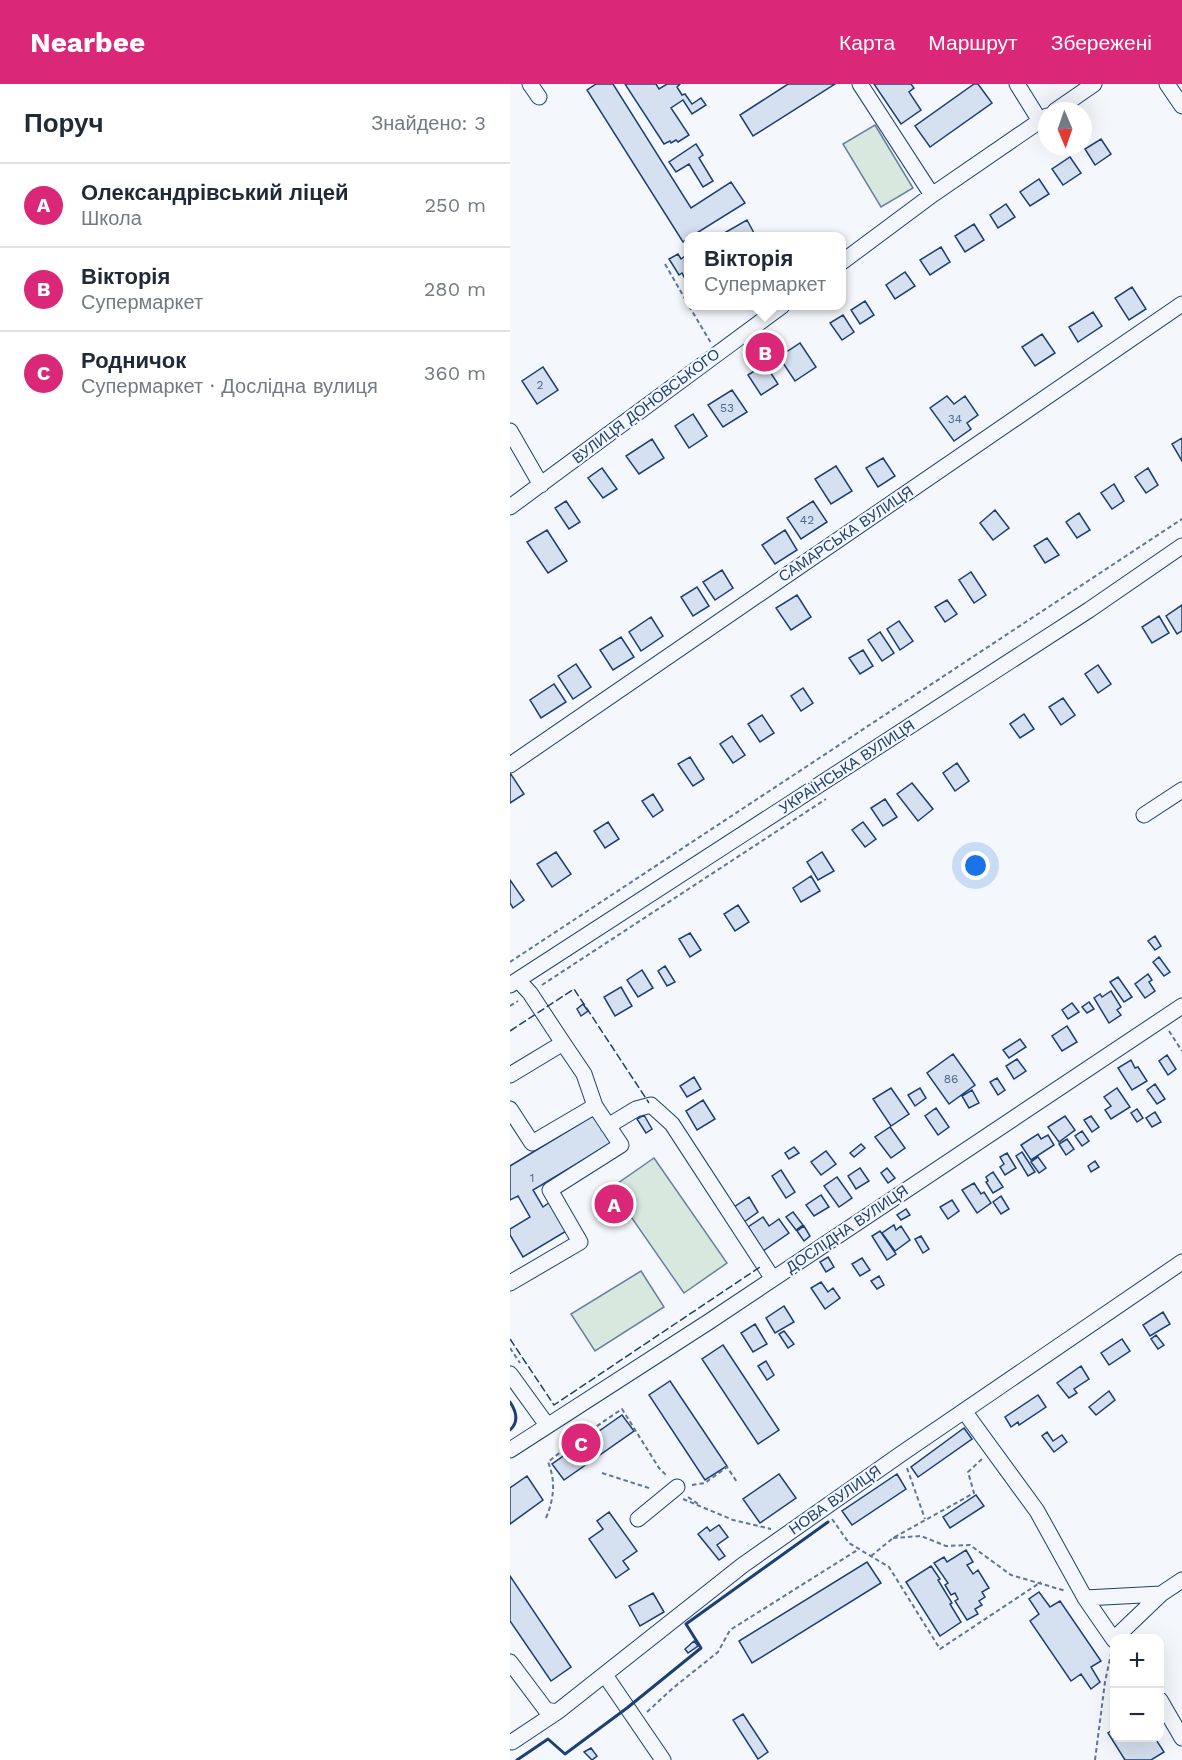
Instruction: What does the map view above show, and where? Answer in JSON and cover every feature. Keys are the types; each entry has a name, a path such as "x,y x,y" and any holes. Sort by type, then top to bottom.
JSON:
{"street":[{"path":"531,84 539,97"},
{"path":"860,84 932,195"},
{"path":"1017,84 1038,110"},
{"path":"1067,102 1094,84"},
{"path":"1167,84 1182,106"},
{"path":"846,259 932,195 1038,122"},
{"name":"САМАРСЬКА ВУЛИЦЯ","path":"510,765 1182,304"},
{"name":"ВУЛИЦЯ ДОНОВСЬКОГО","path":"510,507 776,310"},
{"path":"510,431 542,485"},
{"name":"УКРАЇНСЬКА ВУЛИЦЯ","path":"514,982 1089,610 1182,546"},
{"path":"1144,815 1182,790"},
{"path":"510,1283 580,1242 550,1190 621,1145 595,1106 584,1074 530,993 514,982"},
{"name":"ДОСЛІДНА ВУЛИЦЯ","path":"510,1450 710,1321 1182,1006"},
{"path":"510,1075 563,1043"},
{"path":"608,1126 636,1109 651,1105 672,1124 773,1279"},
{"path":"510,1109 532,1143 595,1106"},
{"name":"НОВА ВУЛИЦЯ","path":"512,1742 605,1675 743,1564 1182,1262"},
{"path":"518,1372 551,1422"},
{"path":"964,1411 1037,1511 1085,1598 1110,1634"},
{"path":"638,1519 672,1491"},
{"path":"1119,1634 1161,1594 1182,1580"},
{"path":"1085,1598 1161,1594"},
{"path":"510,1662 546,1710 556,1712"},
{"path":"605,1675 663,1760"},
{"path":"1164,1707 1182,1738"}],"path":[{"path":"665,264 684,296"},
{"path":"692,310 717,353"},
{"path":"510,962 1182,519"},
{"path":"1161,1020 1182,1051"},
{"path":"510,1348 518,1372"},
{"path":"546,1518 554,1501 553,1474 548,1462 622,1409 672,1491 701,1507"},
{"path":"551,1422 572,1443"},
{"path":"871,1556 893,1538 974,1493 968,1472 993,1449"},
{"path":"901,1454 925,1519"},
{"path":"672,1491 705,1483 727,1467 737,1482"},
{"path":"602,1473 672,1491 701,1507 733,1520 789,1533"},
{"path":"824,1509 849,1543 889,1567 940,1649 1041,1582"},
{"path":"893,1538 921,1536 946,1546 970,1545 1011,1575 1041,1582 1085,1598"},
{"path":"637,1722 673,1688 718,1652 730,1630 859,1549"},
{"path":"1095,1760 1110,1658"}],"shaded area":[{"path":"875,125 913,188 881,207 843,144"},
{"path":"654,1158 727,1263 684,1293 611,1188"},
{"path":"641,1271 664,1307 595,1351 571,1314"}],"building":[{"path":"596,84 613,84 691,208 731,182 745,203 698,232 684,232 683,242 587,90"},
{"path":"625,84 656,84 659,89 667,84 680,84 677,87 692,104 701,98 706,105 692,114 683,100 671,108 689,135 678,142 676,140 664,144"},
{"path":"788,84 835,84 753,136 740,115"},
{"path":"874,84 911,84 914,88 909,92 921,110 901,124"},
{"path":"974,84 978,84 992,103 930,147 915,126"},
{"path":"1101,139 1111,154 1095,165 1089,156 1092,156 1092,145"},
{"path":"696,144 703,155 699,158 713,181 703,187 689,164 676,172 669,162"},
{"path":"1070,157 1081,173 1063,185 1052,169"},
{"path":"1039,179 1049,194 1030,206 1020,192"},
{"path":"1006,204 1015,217 998,228 990,215"},
{"path":"747,220 753,232 726,232"},
{"path":"974,224 984,240 965,252 955,236"},
{"path":"941,247 950,262 930,275 920,260"},
{"path":"678,254 681,259 684,257 684,277 682,273 679,275 669,259"},
{"path":"905,272 915,286 895,299 886,285"},
{"path":"1132,287 1146,309 1129,320 1115,298"},
{"path":"865,301 874,315 860,324 851,310"},
{"path":"1093,312 1102,326 1078,342 1069,327"},
{"path":"843,315 854,332 842,340 830,323"},
{"path":"1042,334 1055,353 1035,366 1022,347"},
{"path":"768,340 778,354 761,364 751,349"},
{"path":"800,343 816,367 795,381 779,357"},
{"path":"765,364 778,384 761,395 748,375"},
{"path":"543,367 558,390 537,404 522,381"},
{"path":"732,390 747,412 723,427 708,405"},
{"path":"947,396 954,404 965,396 978,415 967,423 971,429 954,441 930,408"},
{"path":"693,414 707,436 689,448 675,426"},
{"path":"1182,438 1182,461 1172,444"},
{"path":"652,439 664,458 639,474 626,456"},
{"path":"883,458 895,476 878,487 866,468"},
{"path":"836,466 852,491 831,504 815,479"},
{"path":"602,468 617,489 603,498 588,478"},
{"path":"1148,468 1158,485 1146,493 1135,477"},
{"path":"1114,484 1124,501 1112,509 1101,493"},
{"path":"566,501 580,522 569,529 555,508"},
{"path":"813,501 827,522 801,539 787,518"},
{"path":"995,510 1009,528 993,540 980,523"},
{"path":"1079,513 1090,530 1077,538 1066,522"},
{"path":"547,530 567,561 548,573 527,542"},
{"path":"785,530 797,550 775,564 762,545"},
{"path":"1047,538 1059,555 1045,563 1034,546"},
{"path":"722,570 733,588 715,600 703,582"},
{"path":"971,572 986,595 974,603 959,580"},
{"path":"697,587 709,606 693,616 681,597"},
{"path":"797,595 811,617 791,630 776,608"},
{"path":"947,600 957,614 945,622 935,607"},
{"path":"1182,605 1182,631 1177,634 1166,616"},
{"path":"1159,616 1169,633 1152,643 1142,627"},
{"path":"651,617 663,636 641,651 629,632"},
{"path":"899,621 913,641 900,650 887,629"},
{"path":"880,632 894,653 882,661 868,640"},
{"path":"621,637 634,657 613,670 600,650"},
{"path":"863,650 873,666 860,674 849,658"},
{"path":"576,664 591,687 573,699 558,676"},
{"path":"1098,665 1111,684 1098,693 1085,674"},
{"path":"554,684 566,702 541,718 530,700"},
{"path":"803,688 813,703 801,711 791,696"},
{"path":"1063,698 1075,715 1061,725 1049,707"},
{"path":"1024,714 1034,729 1020,738 1010,724"},
{"path":"762,715 774,733 760,742 748,724"},
{"path":"732,736 745,755 733,763 720,744"},
{"path":"690,757 704,779 693,786 678,764"},
{"path":"957,763 969,781 955,791 943,773"},
{"path":"510,773 524,794 510,803"},
{"path":"912,783 933,809 918,821 897,794"},
{"path":"653,794 663,810 653,817 642,801"},
{"path":"885,799 897,817 883,826 871,808"},
{"path":"608,822 619,839 605,848 594,831"},
{"path":"863,822 876,839 865,847 852,830"},
{"path":"556,852 571,874 552,887 537,864"},
{"path":"822,852 834,871 818,880 807,862"},
{"path":"811,876 820,891 801,902 793,888"},
{"path":"510,880 524,900 513,908 510,903"},
{"path":"738,905 749,922 735,931 724,914"},
{"path":"690,933 701,950 690,957 679,939"},
{"path":"1155,936 1161,946 1155,950 1148,941"},
{"path":"1159,957 1170,972 1164,976 1153,962"},
{"path":"665,966 675,982 667,986 658,971"},
{"path":"642,970 653,988 638,997 627,980"},
{"path":"1148,974 1152,980 1149,982 1155,991 1145,998 1135,984"},
{"path":"1118,977 1132,997 1124,1002 1110,982"},
{"path":"621,987 632,1006 615,1016 604,997"},
{"path":"1111,991 1121,1007 1117,1010 1121,1015 1109,1023 1094,998 1100,994 1102,997"},
{"path":"1089,1002 1094,1009 1087,1013 1082,1007"},
{"path":"1072,1003 1079,1012 1068,1019 1062,1010"},
{"path":"583,1004 588,1011 581,1016 577,1009"},
{"path":"1067,1026 1077,1042 1062,1051 1052,1036"},
{"path":"1020,1039 1026,1047 1009,1058 1003,1050"},
{"path":"953,1054 975,1085 949,1104 927,1073"},
{"path":"1167,1055 1176,1069 1168,1075 1159,1061"},
{"path":"1017,1059 1026,1071 1014,1079 1006,1066"},
{"path":"1131,1060 1147,1081 1132,1090 1118,1068"},
{"path":"694,1077 701,1089 687,1097 680,1086"},
{"path":"997,1078 1005,1090 998,1095 990,1082"},
{"path":"1155,1084 1165,1099 1157,1104 1147,1090"},
{"path":"891,1088 909,1114 891,1126 873,1099"},
{"path":"920,1088 926,1098 915,1106 908,1095"},
{"path":"1117,1088 1130,1107 1111,1119 1105,1110 1111,1106 1104,1097"},
{"path":"972,1090 979,1103 969,1108 962,1096"},
{"path":"703,1100 715,1119 697,1130 686,1111"},
{"path":"936,1108 949,1127 938,1135 925,1116"},
{"path":"1137,1109 1143,1118 1137,1122 1131,1113"},
{"path":"1155,1112 1161,1122 1152,1127 1146,1118"},
{"path":"596,1114 613,1142 533,1190 543,1207 550,1202 568,1230 523,1257 510,1235 510,1229 530,1217 518,1196 510,1200 510,1166"},
{"path":"644,1115 652,1129 646,1133 637,1119"},
{"path":"1065,1116 1075,1130 1059,1142 1048,1127"},
{"path":"1091,1116 1099,1127 1092,1132 1084,1120"},
{"path":"890,1127 905,1148 891,1158 875,1137"},
{"path":"1082,1131 1089,1141 1082,1146 1075,1136"},
{"path":"1038,1134 1041,1139 1048,1135 1054,1145 1031,1160 1021,1145"},
{"path":"1067,1139 1074,1149 1066,1155 1059,1144"},
{"path":"861,1144 865,1148 854,1157 850,1153"},
{"path":"794,1147 799,1153 789,1159 785,1153"},
{"path":"826,1151 836,1164 821,1175 811,1162"},
{"path":"1022,1152 1035,1172 1028,1176 1016,1156"},
{"path":"1007,1153 1016,1168 1005,1175 1000,1167 1004,1164 1000,1157"},
{"path":"1038,1157 1046,1168 1039,1173 1031,1162"},
{"path":"1095,1161 1099,1167 1091,1172 1088,1166"},
{"path":"860,1168 869,1181 856,1189 848,1176"},
{"path":"887,1168 895,1178 888,1183 881,1173"},
{"path":"781,1170 795,1192 786,1198 772,1176"},
{"path":"993,1172 1003,1187 993,1193 986,1182 988,1181 986,1177"},
{"path":"837,1177 852,1198 839,1207 824,1186"},
{"path":"974,1183 991,1203 977,1213 962,1190"},
{"path":"821,1195 829,1207 814,1216 806,1205"},
{"path":"1001,1196 1009,1209 1001,1214 993,1202"},
{"path":"749,1197 758,1212 744,1222 734,1207"},
{"path":"952,1200 959,1211 948,1219 940,1207"},
{"path":"906,1209 910,1215 901,1220 897,1215"},
{"path":"793,1212 803,1225 796,1230 786,1217"},
{"path":"763,1217 769,1226 779,1219 789,1233 763,1251 748,1227"},
{"path":"894,1225 896,1230 901,1226 910,1240 895,1251 882,1233"},
{"path":"804,1226 810,1236 804,1241 797,1231"},
{"path":"880,1231 896,1254 887,1260 872,1236"},
{"path":"921,1236 929,1249 923,1253 915,1239"},
{"path":"828,1257 834,1267 826,1272 820,1262"},
{"path":"862,1258 870,1270 860,1276 852,1264"},
{"path":"879,1276 884,1285 877,1289 871,1281"},
{"path":"821,1282 828,1292 833,1288 840,1298 825,1309 811,1288"},
{"path":"784,1306 794,1322 775,1333 766,1318"},
{"path":"1163,1312 1170,1324 1150,1336 1143,1325"},
{"path":"755,1324 767,1344 753,1352 741,1333"},
{"path":"784,1331 794,1344 788,1348 779,1334"},
{"path":"1156,1335 1164,1345 1158,1349 1151,1339"},
{"path":"1122,1339 1130,1351 1109,1365 1101,1353"},
{"path":"723,1345 779,1430 758,1444 702,1359"},
{"path":"766,1361 774,1375 767,1380 758,1366"},
{"path":"1081,1366 1089,1379 1074,1389 1077,1393 1069,1398 1057,1383"},
{"path":"670,1381 727,1466 705,1480 649,1395"},
{"path":"1109,1391 1115,1400 1096,1415 1089,1407"},
{"path":"1038,1395 1046,1407 1019,1425 1018,1422 1011,1427 1005,1417"},
{"path":"622,1415 634,1431 564,1480 552,1464"},
{"path":"964,1428 972,1439 918,1477 911,1467"},
{"path":"1047,1432 1053,1441 1062,1435 1067,1442 1054,1452 1042,1436"},
{"path":"779,1474 796,1498 760,1523 743,1499"},
{"path":"897,1474 906,1489 852,1525 842,1511"},
{"path":"527,1476 543,1500 510,1524 510,1488"},
{"path":"976,1495 984,1506 950,1528 943,1517"},
{"path":"609,1512 637,1551 623,1561 629,1569 616,1578 589,1539 603,1529 597,1521"},
{"path":"719,1525 728,1537 717,1545 725,1556 719,1560 698,1534 707,1527 710,1531"},
{"path":"966,1550 973,1562 967,1565 973,1574 978,1570 989,1588 982,1592 985,1597 979,1601 982,1605 975,1609 978,1614 967,1620 955,1601 958,1599 955,1593 951,1595 945,1585 948,1583 934,1563 944,1557 947,1562"},
{"path":"867,1562 881,1583 752,1663 739,1641"},
{"path":"931,1566 961,1622 940,1636 906,1582"},
{"path":"510,1576 571,1667 551,1681 510,1621"},
{"path":"1039,1592 1050,1607 1060,1601 1101,1661 1091,1667 1100,1682 1091,1689 1081,1674 1071,1681 1030,1621 1039,1614 1029,1599"},
{"path":"653,1593 664,1612 640,1626 629,1606"},
{"path":"694,1641 698,1646 688,1653 685,1649"},
{"path":"743,1714 768,1752 758,1759 733,1720"},
{"path":"1114,1742 1158,1742 1164,1752 1151,1760 1125,1760"},
{"path":"591,1748 597,1756 592,1760 584,1752"}],"fence":[{"path":"510,1031 574,989 649,1103"},
{"path":"510,1339 554,1405 760,1267"}],"wall":[{"path":"510,1402 516,1416 515,1424 510,1430"},
{"path":"517,1760 548,1739 565,1754 627,1708 701,1648 686,1624 828,1522"}],"place":[{"name":"Вікторія","path":"765,352"},
{"name":"Олександрівський ліцей","path":"614,1204"},
{"name":"Родничок","path":"581,1443"}]}
